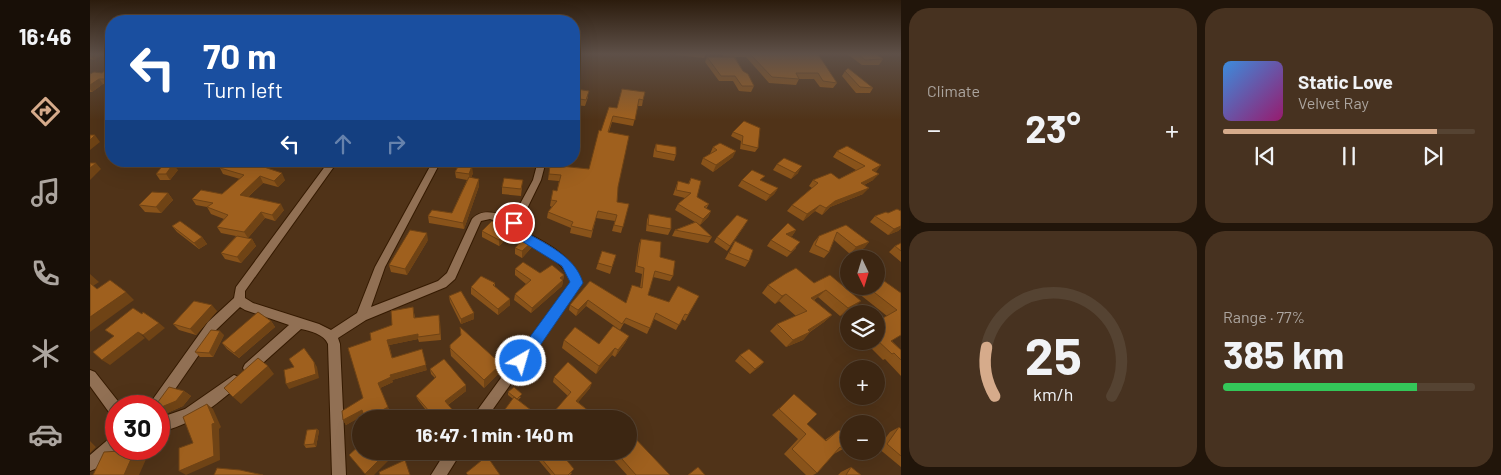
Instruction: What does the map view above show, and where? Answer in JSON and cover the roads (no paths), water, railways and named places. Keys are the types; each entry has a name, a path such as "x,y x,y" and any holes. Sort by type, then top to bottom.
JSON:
{"street":[{"path":"163,395 212,326 238,300 240,290 330,167"},
{"path":"362,316 380,266 434,167"},
{"path":"485,410 545,330 577,283 574,274 566,263 516,232 513,227 537,180 540,167"},
{"path":"331,336 362,316 442,284 451,276 477,219 482,215 487,214 514,223"},
{"path":"238,300 248,307 319,329 331,336 334,344 338,475"},
{"path":"170,423 208,402 299,323"},
{"path":"90,376 105,396"},
{"path":"90,464 105,451"},
{"path":"438,475 449,460"}]}
